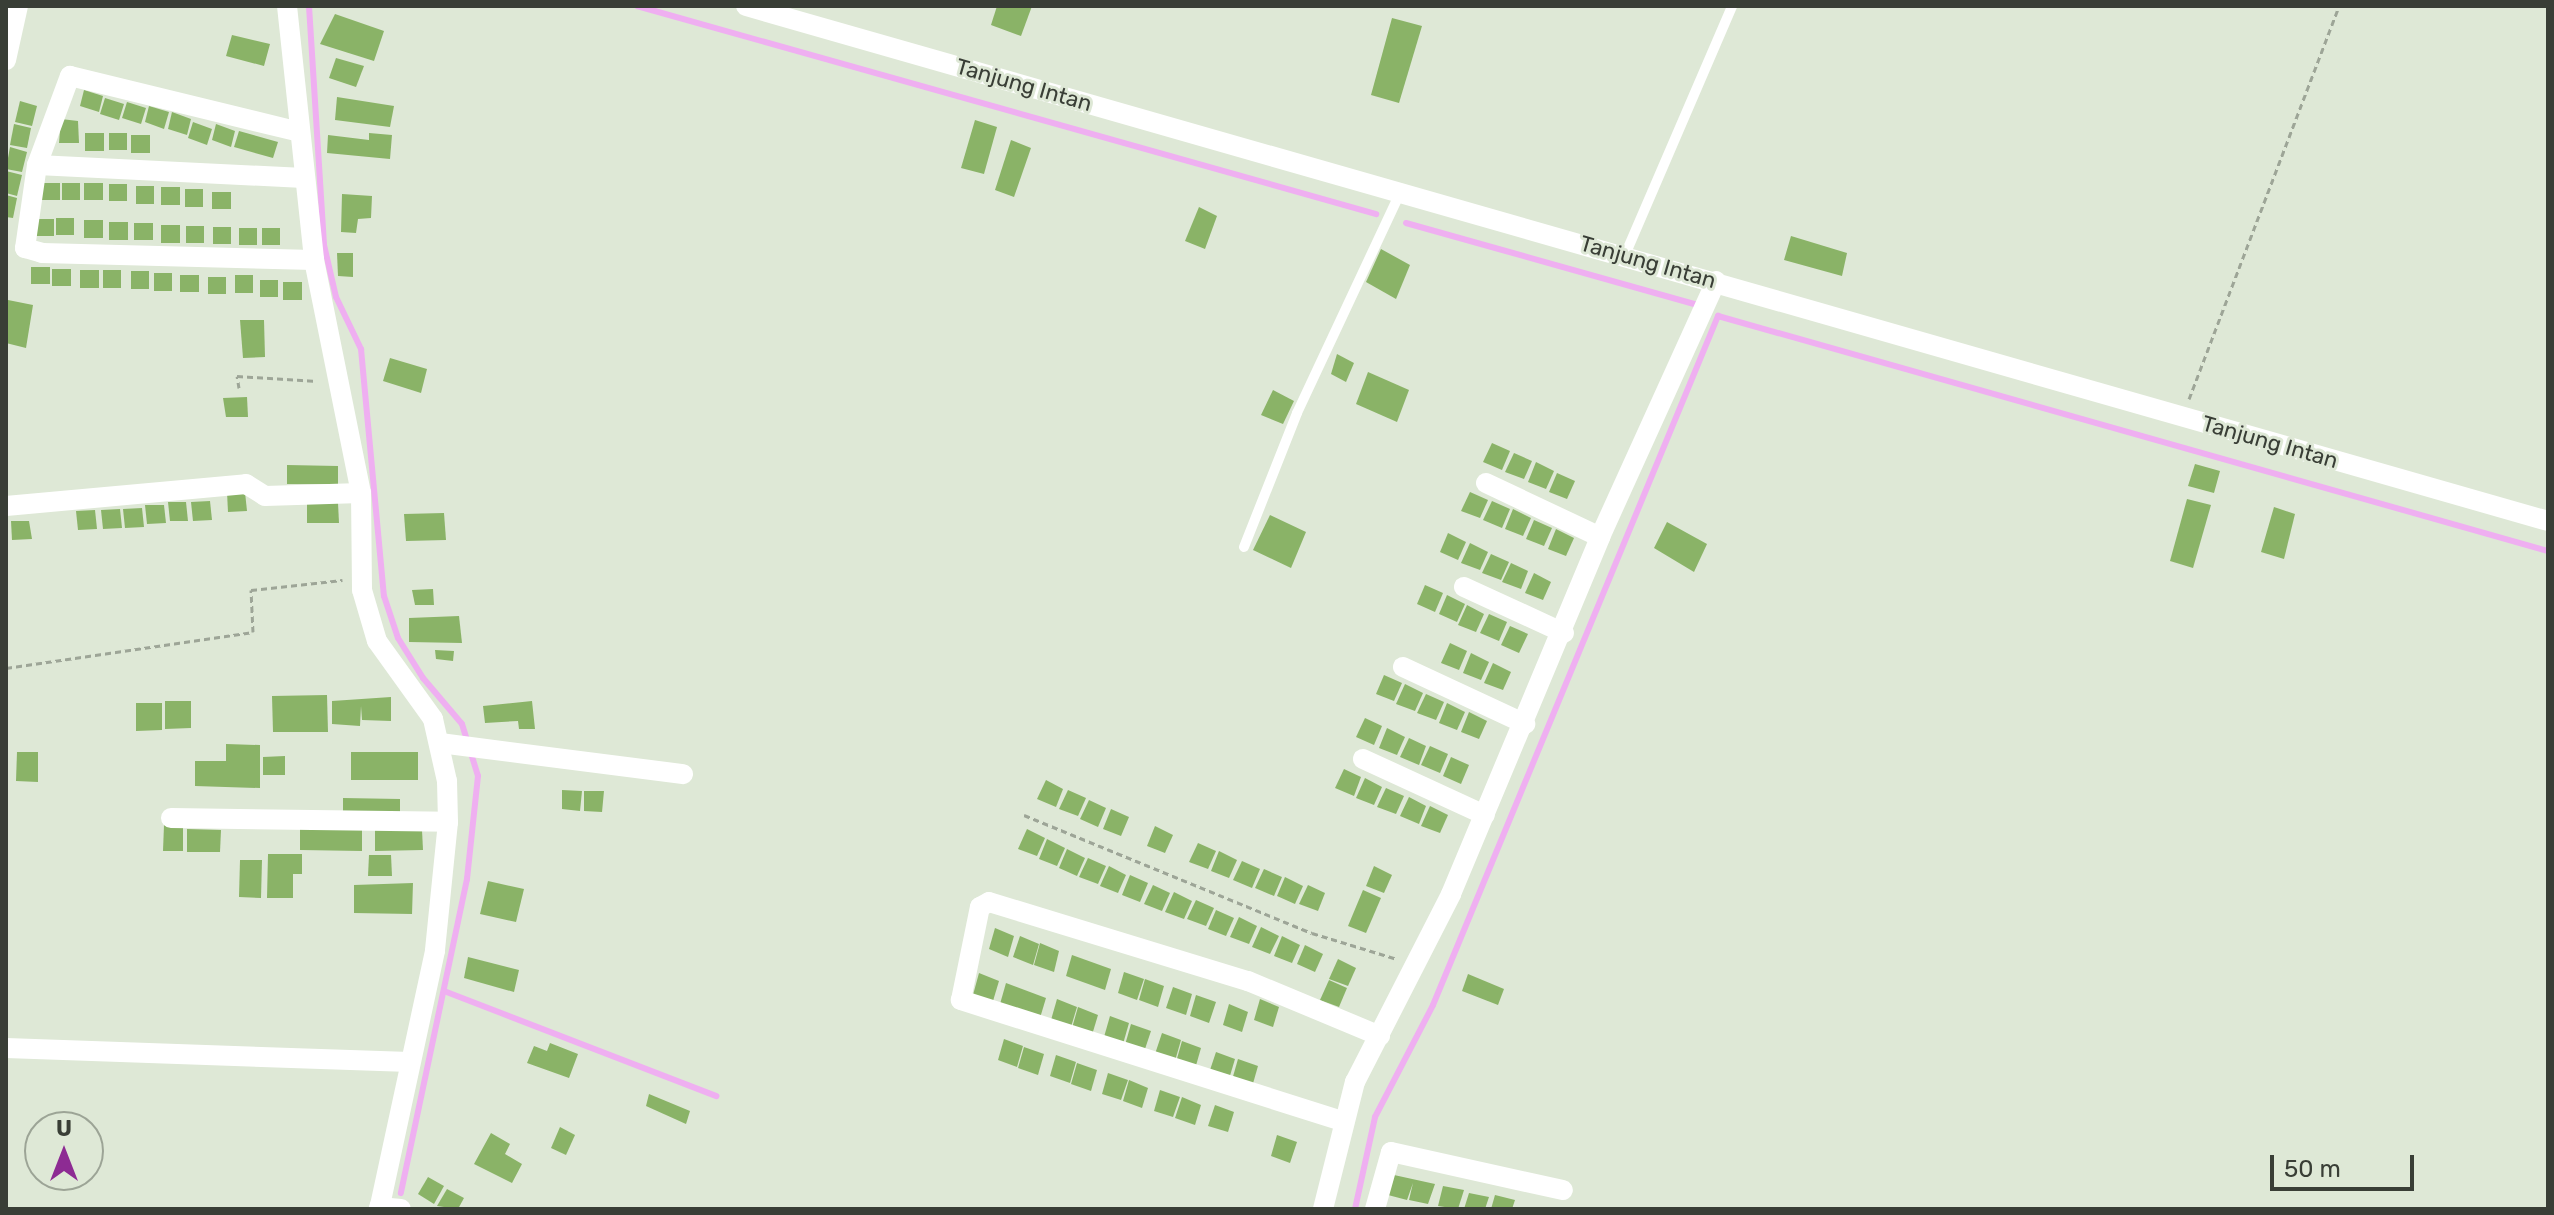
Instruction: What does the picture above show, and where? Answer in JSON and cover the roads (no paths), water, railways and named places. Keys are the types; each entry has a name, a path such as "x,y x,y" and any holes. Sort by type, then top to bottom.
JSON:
{"street":[{"path":"6,60 18,6"},
{"path":"287,6 314,260 361,493 362,578 377,641 433,719 440,743 448,822 435,951 379,1208 401,1209"},
{"name":"Tanjung Intan","path":"746,6 2548,521"},
{"path":"299,132 70,76 37,165 25,248 32,252 314,260"},
{"path":"37,165 304,178"},
{"path":"1323,1209 1342,1121 1355,1082 1416,964 1485,815 1564,633 1600,537 1716,281"},
{"path":"1486,483 1600,537"},
{"path":"6,506 246,484 265,496 361,493"},
{"path":"1464,587 1564,633"},
{"path":"1403,667 1525,724"},
{"path":"440,743 683,774"},
{"path":"1363,759 1485,815"},
{"path":"171,818 448,822"},
{"path":"1342,1121 961,1000 980,907 989,902 1248,981 1380,1036"},
{"path":"6,1048 410,1062"},
{"path":"1375,1209 1391,1152 1563,1190"}],"lane":[{"path":"1625,255 1732,6"},
{"path":"1244,547 1297,413 1401,191"}],"waterway":[{"path":"309,6 324,245 336,297 361,349 384,596 398,638 423,678 462,724 478,776 467,879 401,1193"},
{"path":"637,6 1376,214"},
{"path":"1406,223 1698,305"},
{"path":"1355,1209 1375,1117 1433,1005 1718,316 2548,551"},
{"path":"444,991 716,1096"}]}
